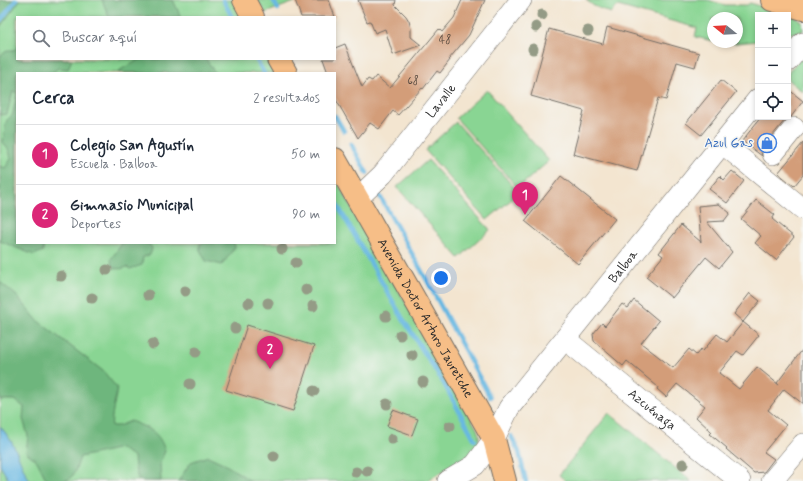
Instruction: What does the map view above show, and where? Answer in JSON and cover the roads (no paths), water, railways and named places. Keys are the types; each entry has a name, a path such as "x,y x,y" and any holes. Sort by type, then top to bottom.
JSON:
{"main road":[{"path":"244,0 252,16"},
{"path":"772,0 803,9"},
{"path":"279,60 285,72"},
{"name":"Avenida Doctor Arturo Jauretche","path":"336,161 494,439 505,481"}],"street":[{"name":"Lavalle","path":"358,198 383,174 521,0"},
{"path":"791,57 803,43"},
{"name":"Balboa","path":"494,439 509,408 755,103"},
{"path":"773,154 793,121"},
{"path":"722,143 803,209"},
{"name":"Azcuénaga","path":"565,339 740,481"},
{"path":"448,481 475,465 494,439"},
{"path":"772,481 803,444"}],"water":[{"path":"0,426 14,446 30,481 9,481 0,465"}],"waterway":[{"path":"0,21 16,0"},
{"path":"223,0 231,16"},
{"path":"273,0 278,9"},
{"path":"257,60 263,72"},
{"path":"336,118 344,131"},
{"path":"351,144 367,173"},
{"path":"377,191 490,397"},
{"path":"336,203 403,319 443,382 475,440"},
{"path":"511,436 519,452 526,481"}],"place":[{"name":"Azul Gas","path":"767,143"},
{"name":"Colegio San Agustín","path":"525,215"},
{"name":"Gimnasio Municipal","path":"270,369"}]}
